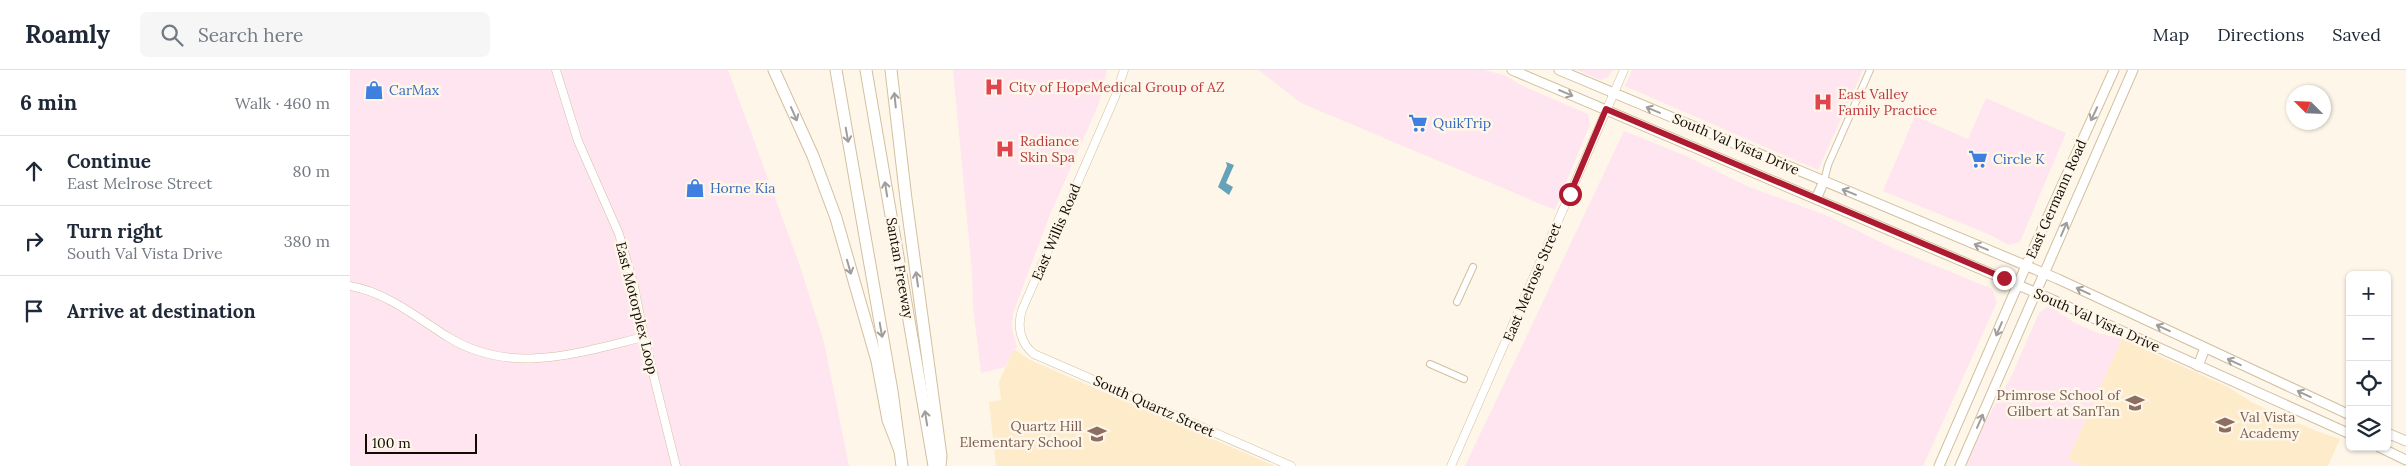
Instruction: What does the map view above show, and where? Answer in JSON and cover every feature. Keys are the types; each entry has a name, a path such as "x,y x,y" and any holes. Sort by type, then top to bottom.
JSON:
{"highway":[{"path":"774,70 813,156 836,218 877,361 888,420 900,451"},
{"path":"836,70 902,466"},
{"name":"Santan Freeway","path":"866,70 934,466"},
{"path":"891,70 906,199 937,427 940,466"}],"main road":[{"name":"South Val Vista Drive","path":"1512,70 2018,284 2346,432"},
{"name":"South Val Vista Drive","path":"1559,70 2044,273 2346,414"},
{"name":"East Germann Road","path":"1940,466 2018,284 2114,70"},
{"name":"East Germann Road","path":"1960,466 2133,70"},
{"path":"1816,199 1824,182"},
{"path":"2198,366 2205,348"},
{"path":"2337,428 2346,415"},
{"path":"2391,435 2406,441"},
{"path":"2387,451 2406,460"}],"street":[{"name":"East Motorplex Loop","path":"556,70 578,141 619,234 634,286 644,337 676,466"},
{"name":"East Willis Road","path":"1022,340 1019,322 1022,310 1101,129 1124,70"},
{"name":"East Melrose Street","path":"1451,466 1624,70"},
{"path":"1824,182 1828,165 1870,70"},
{"path":"1457,302 1473,266"},
{"path":"350,286 398,303 460,343 503,357 527,359 557,358 644,337"},
{"name":"South Quartz Street","path":"1022,340 1034,354 1291,466"},
{"path":"1430,364 1464,379"}],"shaded area":[{"path":"350,70 728,70 799,263 824,342 849,466 350,466"},
{"path":"953,70 1107,70 1099,103 1049,217 1013,313 1012,328 1017,348 1014,349 1005,367 981,373 973,306 972,272"},
{"path":"1259,70 1484,70 1504,75 1523,86 1588,114 1590,124 1555,210 1301,103"},
{"path":"1577,70 1613,70 1608,77 1601,80"},
{"path":"1632,70 1863,70 1818,170 1625,86"},
{"path":"1986,98 2066,133 2020,242 2009,245 1988,234 1883,191 1915,116 1968,139"},
{"path":"1624,131 1686,156 1749,187 1823,214 1895,249 1992,289 1997,302 1923,466 1465,466"},
{"path":"2047,307 2053,308 2073,322 2098,333 2122,339 2068,459 2083,466 1966,466 1984,424 2011,377 2039,313"},
{"path":"2122,339 2228,387 2253,403 2316,431 2340,439 2328,466 2083,466 2068,459"},
{"name":"Quartz Hill Elementary School","path":"1014,349 1030,360 1275,466 996,466 989,402 1001,400 999,383"}],"water":[{"path":"1226,162 1234,165 1226,183 1233,187 1229,195 1218,187 1227,166"}],"place":[{"name":"City of HopeMedical Group of AZ","path":"994,87"},
{"name":"CarMax","path":"374,90"},
{"name":"East Valley Family Practice","path":"1823,102"},
{"name":"QuikTrip","path":"1418,123"},
{"name":"Radiance Skin Spa","path":"1005,149"},
{"name":"Circle K","path":"1978,159"},
{"name":"Horne Kia","path":"695,188"},
{"name":"Primrose School of Gilbert at SanTan","path":"2135,403"},
{"name":"Val Vista Academy","path":"2225,425"},
{"name":"Quartz Hill Elementary School","path":"1097,434"}],"route":[{"path":"1570,194 1606,109 2004,278"}]}
